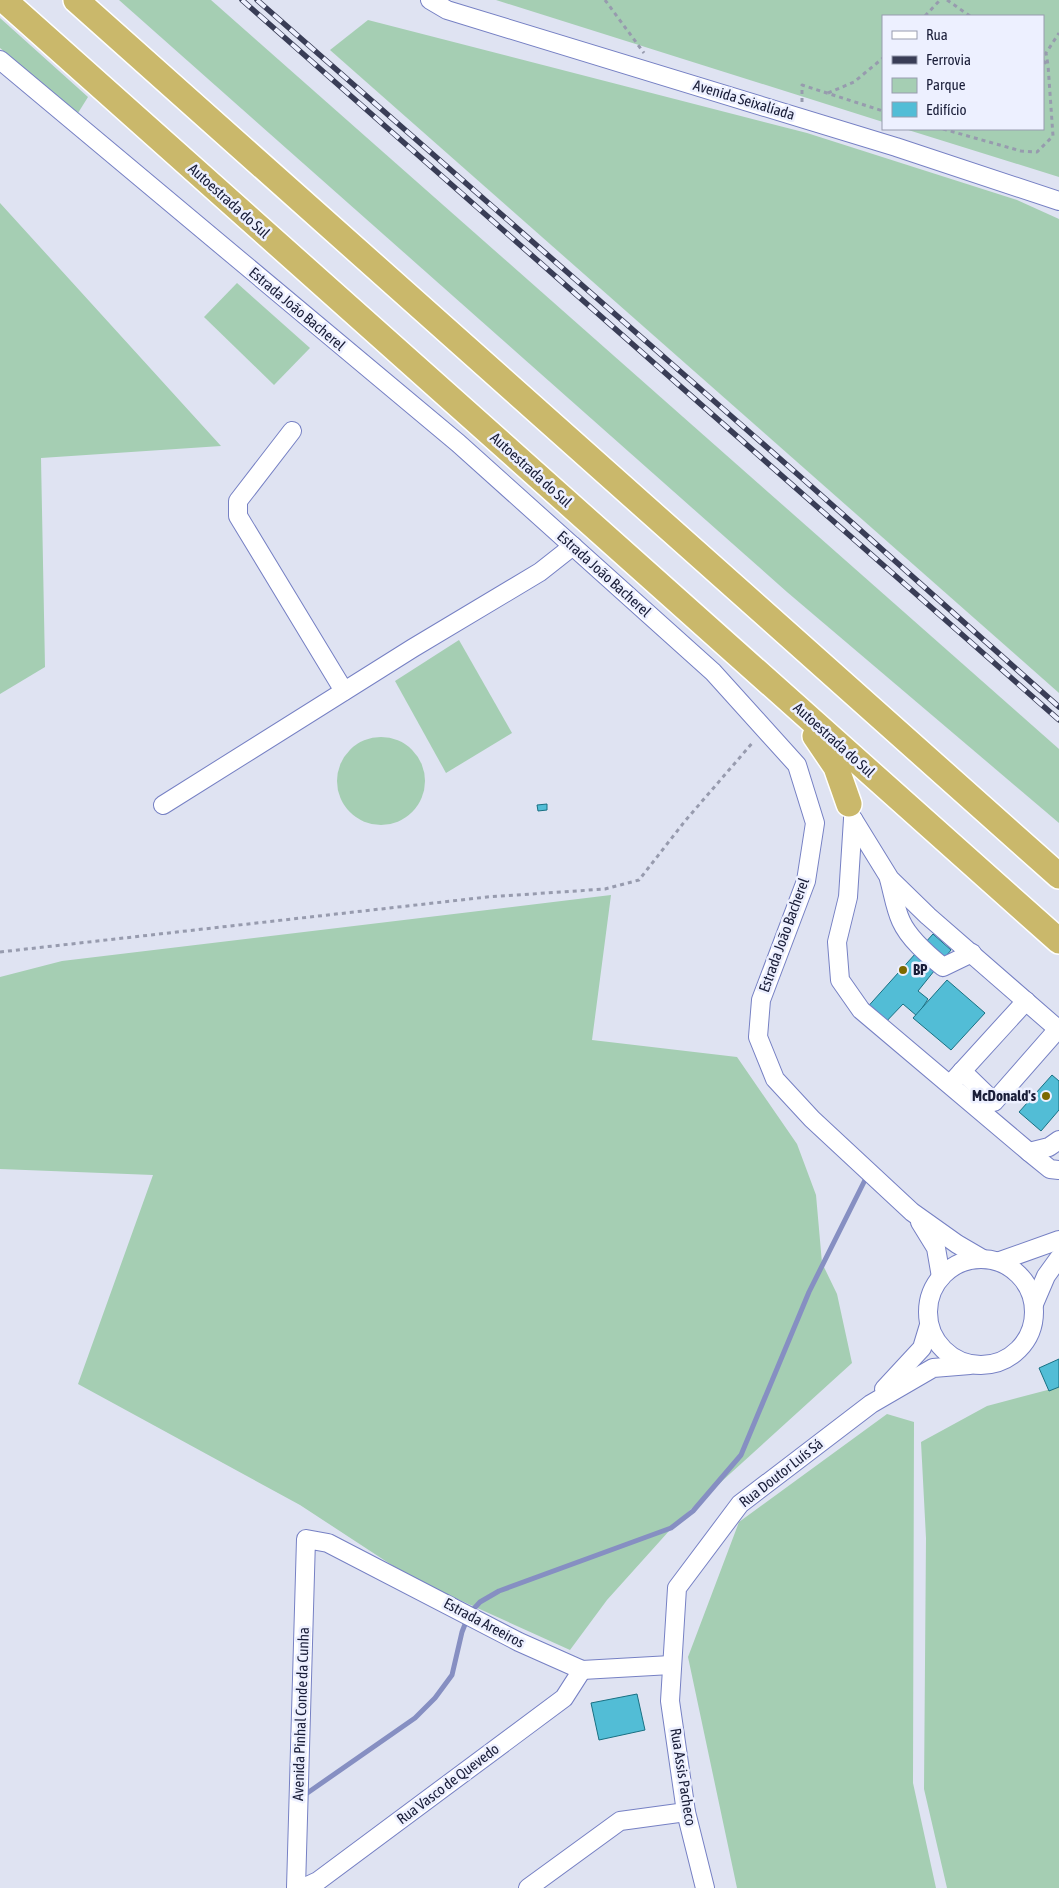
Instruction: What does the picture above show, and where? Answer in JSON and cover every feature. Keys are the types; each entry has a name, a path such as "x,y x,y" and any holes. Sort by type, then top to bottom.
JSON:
{"highway":[{"name":"Autoestrada do Sul","path":"4,0 1059,941"},
{"path":"76,0 1059,876"},
{"path":"764,678 812,732 836,767 851,812"}],"street":[{"name":"Avenida Seixalíada","path":"430,0 447,10 887,144 1059,201"},
{"name":"Estrada João Bacherel","path":"0,60 458,443 712,672 798,765 815,823 806,881 761,1000 758,1037 775,1079 812,1119 912,1212 957,1244 982,1258"},
{"path":"292,432 238,501 238,516 344,691"},
{"path":"163,805 344,691 540,572 573,546"},
{"path":"851,812 888,876 901,922 927,954 943,967 972,953"},
{"path":"851,812 848,897 837,942 840,980 861,1010 949,1086 1050,1169 1059,1170"},
{"path":"888,876 928,916 1058,1030 994,1102 962,1071"},
{"path":"949,1086 1026,1001"},
{"path":"1029,1152 1049,1147 1059,1140"},
{"name":"Estrada João Bacherel","path":"912,1212 936,1248 941,1278"},
{"path":"1000,1261 1059,1240"},
{"path":"970,1365 952,1358 938,1344 929,1326 927,1306 933,1287 949,1269 966,1260 982,1258 1000,1261 1018,1273 1028,1286 1034,1304"},
{"path":"871,1404 933,1368 970,1365 983,1366 1001,1362 1022,1347 1031,1332 1034,1304 1046,1276 1059,1258"},
{"path":"871,1404 922,1348 929,1326"},
{"name":"Rua Doutor Luís Sá","path":"671,1665 677,1588 740,1504 871,1404"},
{"name":"Estrada Areeiros","path":"306,1539 328,1543 519,1642 582,1670 671,1665"},
{"name":"Avenida Pinhal Conde da Cunha","path":"296,1888 306,1539"},
{"name":"Rua Assis Pacheco","path":"671,1665 670,1701 686,1812 706,1888"},
{"name":"Rua Vasco de Quevedo","path":"303,1888 318,1881 564,1698 582,1670"},
{"path":"528,1888 620,1821 686,1812"}],"path":[{"path":"605,0 645,54"},
{"path":"926,15 940,0"},
{"path":"947,0 969,15"},
{"path":"947,130 1022,151 1037,152 1053,136 1046,53 1059,33"},
{"path":"828,93 854,82 882,59"},
{"path":"1044,62 1048,65"},
{"path":"802,103 802,85 882,111"},
{"path":"0,952 478,898 605,889 639,880 685,821 765,729"}],"green space":[{"path":"119,0 211,0 1059,749 1059,823 787,592"},
{"path":"496,0 1059,0 1059,177 908,130 1044,130 1044,15 882,15 882,122"},
{"path":"0,18 88,97 78,113 0,48"},
{"path":"368,20 807,133 1017,200 1059,219 1059,693 330,50"},
{"path":"0,203 221,446 41,458 45,667 0,694"},
{"path":"237,283 310,348 274,385 204,317"},
{"path":"459,640 512,733 446,773 395,681"},
{"path":"381,737 398,741 412,750 421,764 425,781 421,798 412,812 398,821 381,825 364,821 350,812 341,798 337,781 341,764 350,750 364,741"},
{"path":"611,895 592,1040 737,1057 797,1144 816,1195 822,1263 837,1294 852,1363 678,1521 607,1600 570,1650 413,1579 300,1505 78,1384 153,1175 0,1169 0,977 62,961"},
{"path":"1059,1387 1059,1888 947,1888 924,1789 926,1538 921,1442 987,1406"},
{"path":"887,1414 914,1422 913,1783 936,1888 737,1888 688,1657 739,1522"}],"building":[{"path":"547,804 547,810 538,811 537,805"},
{"path":"933,934 951,950 918,991 928,999 917,1016 903,1004 882,1026 864,1011"},
{"path":"947,980 985,1013 951,1050 913,1018"},
{"name":"McDonald's","path":"1052,1075 1059,1081 1059,1110 1041,1131 1019,1112"},
{"path":"1059,1359 1059,1387 1049,1391 1039,1368"},
{"path":"637,1694 645,1730 599,1740 591,1703"}],"waterway":[{"path":"303,1796 415,1718 435,1698 452,1675 462,1632 469,1614 480,1602 499,1591 671,1528 693,1511 741,1455 809,1292 865,1180"}],"railway":[{"path":"242,0 1059,720"},
{"path":"257,0 803,479 1059,707"}],"place":[{"name":"BP","path":"903,970"},
{"name":"McDonald's","path":"1046,1096"}]}
